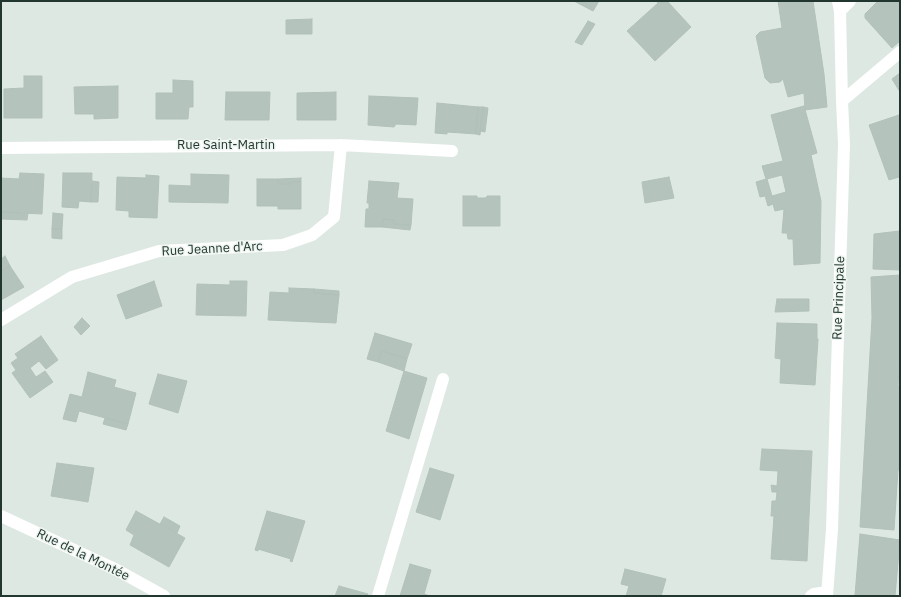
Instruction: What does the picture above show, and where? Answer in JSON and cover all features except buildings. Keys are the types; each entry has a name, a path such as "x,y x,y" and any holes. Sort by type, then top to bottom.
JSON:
{"street":[{"path":"839,6 850,1"},
{"name":"Rue Principale","path":"827,594 832,529 844,144 839,6"},
{"path":"842,101 900,52"},
{"name":"Rue Saint-Martin","path":"1,148 341,144 452,151"},
{"name":"Rue Jeanne d'Arc","path":"1,320 72,277 159,250 283,245 312,235 334,217 341,144"},
{"path":"378,596 443,379"},
{"name":"Rue de la Montée","path":"1,516 125,574 164,596"},
{"path":"811,596 814,594 827,594"}]}
